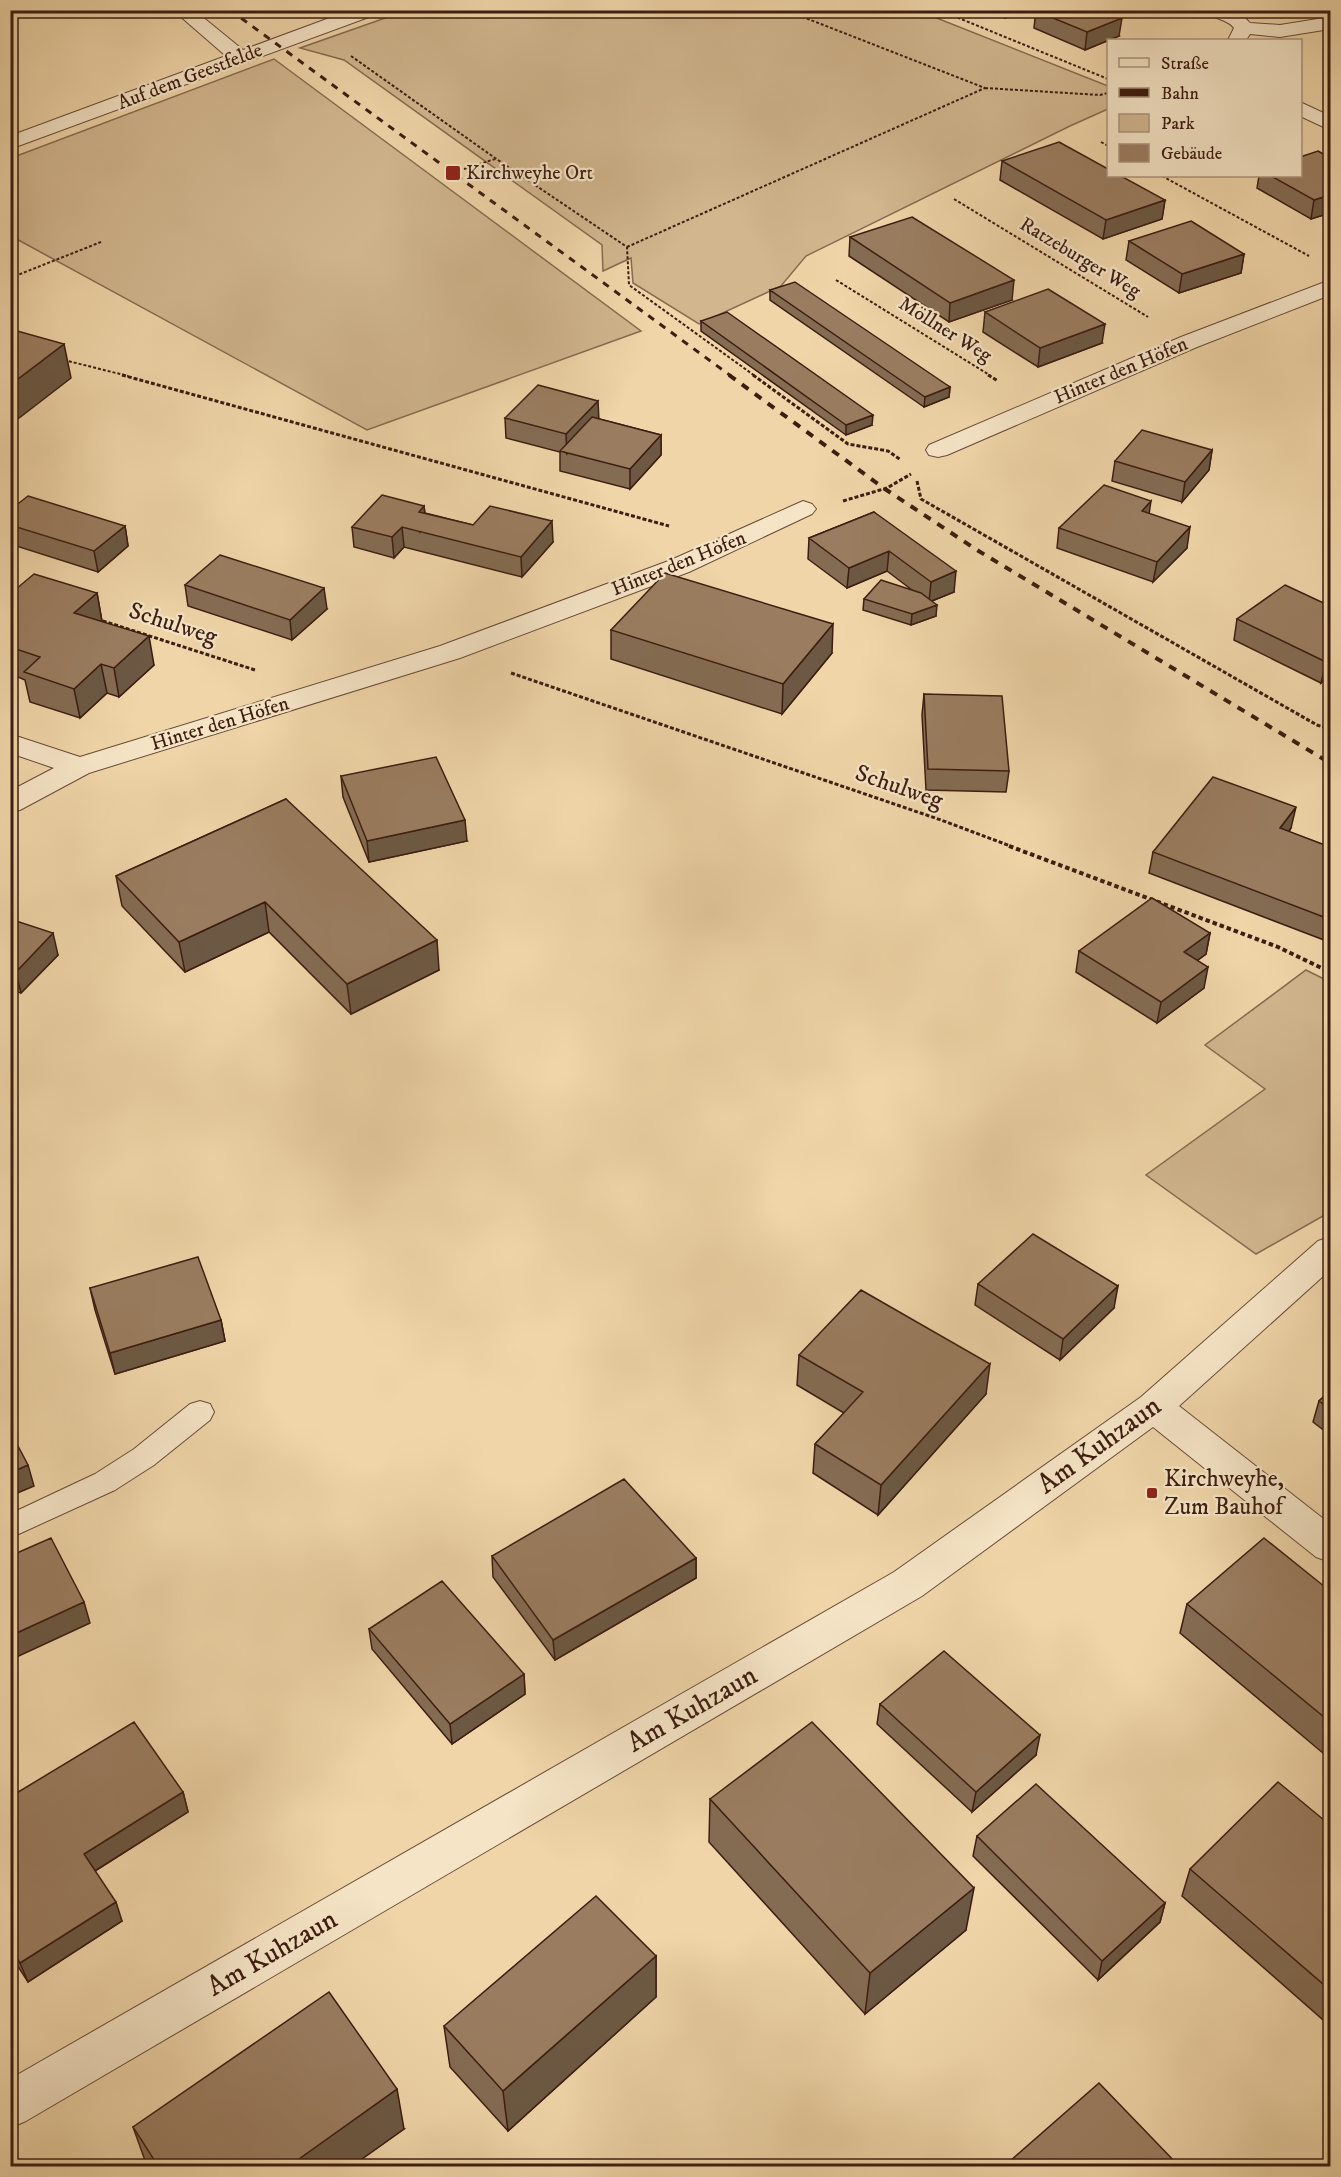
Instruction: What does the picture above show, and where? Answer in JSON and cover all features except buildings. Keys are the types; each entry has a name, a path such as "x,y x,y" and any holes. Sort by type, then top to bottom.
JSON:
{"street":[{"path":"182,10 240,58"},
{"name":"Auf dem Geestfelde","path":"10,143 370,10"},
{"path":"1214,10 1242,23 1240,34 1280,31 1330,23"},
{"path":"1302,109 1330,124"},
{"name":"Hinter den Höfen","path":"938,450 1190,342 1330,287"},
{"name":"Hinter den Höfen","path":"10,803 79,766 450,652 680,566 803,509"},
{"path":"10,743 79,766"},
{"name":"Am Kuhzaun","path":"10,2105 908,1584 1154,1407 1330,1250"},
{"path":"1154,1407 1330,1546"}],"lane":[{"path":"10,1527 105,1482 144,1457 200,1412"}],"path":[{"path":"785,10 985,88 1100,95 1107,93"},
{"path":"939,10 1107,79"},
{"path":"312,33 333,44 627,247"},
{"path":"627,247 985,88"},
{"path":"1101,142 1107,145"},
{"path":"464,170 495,158"},
{"path":"1164,177 1311,257"},
{"name":"Ratzeburger Weg","path":"954,199 1190,342"},
{"path":"10,278 100,242"},
{"path":"627,247 629,285 848,444 888,451 915,470 921,499 1317,726 1330,729"},
{"name":"Möllner Weg","path":"836,280 1038,407"},
{"path":"54,357 177,389 731,544"},
{"path":"803,509 868,496 903,480 938,450"},
{"path":"10,591 22,594"},
{"name":"Schulweg","path":"89,616 325,692"},
{"name":"Schulweg","path":"450,652 941,820 1278,947 1330,972"}],"green space":[{"path":"405,11 919,11 1107,86 1107,109 806,256 781,286 699,324 633,283 631,258 603,271 602,245 344,60 300,48"},
{"path":"274,59 641,331 367,430 11,236 11,158"},
{"path":"1306,970 1330,982 1330,1212 1256,1254 1146,1175 1265,1089 1205,1045"}],"railway":[{"path":"230,10 731,376"},
{"path":"729,375 885,489 977,550 1330,763"}],"place":[{"name":"Kirchweyhe Ort","path":"453,173"},
{"name":"Kirchweyhe, Zum Bauhof","path":"1152,1493"}]}
